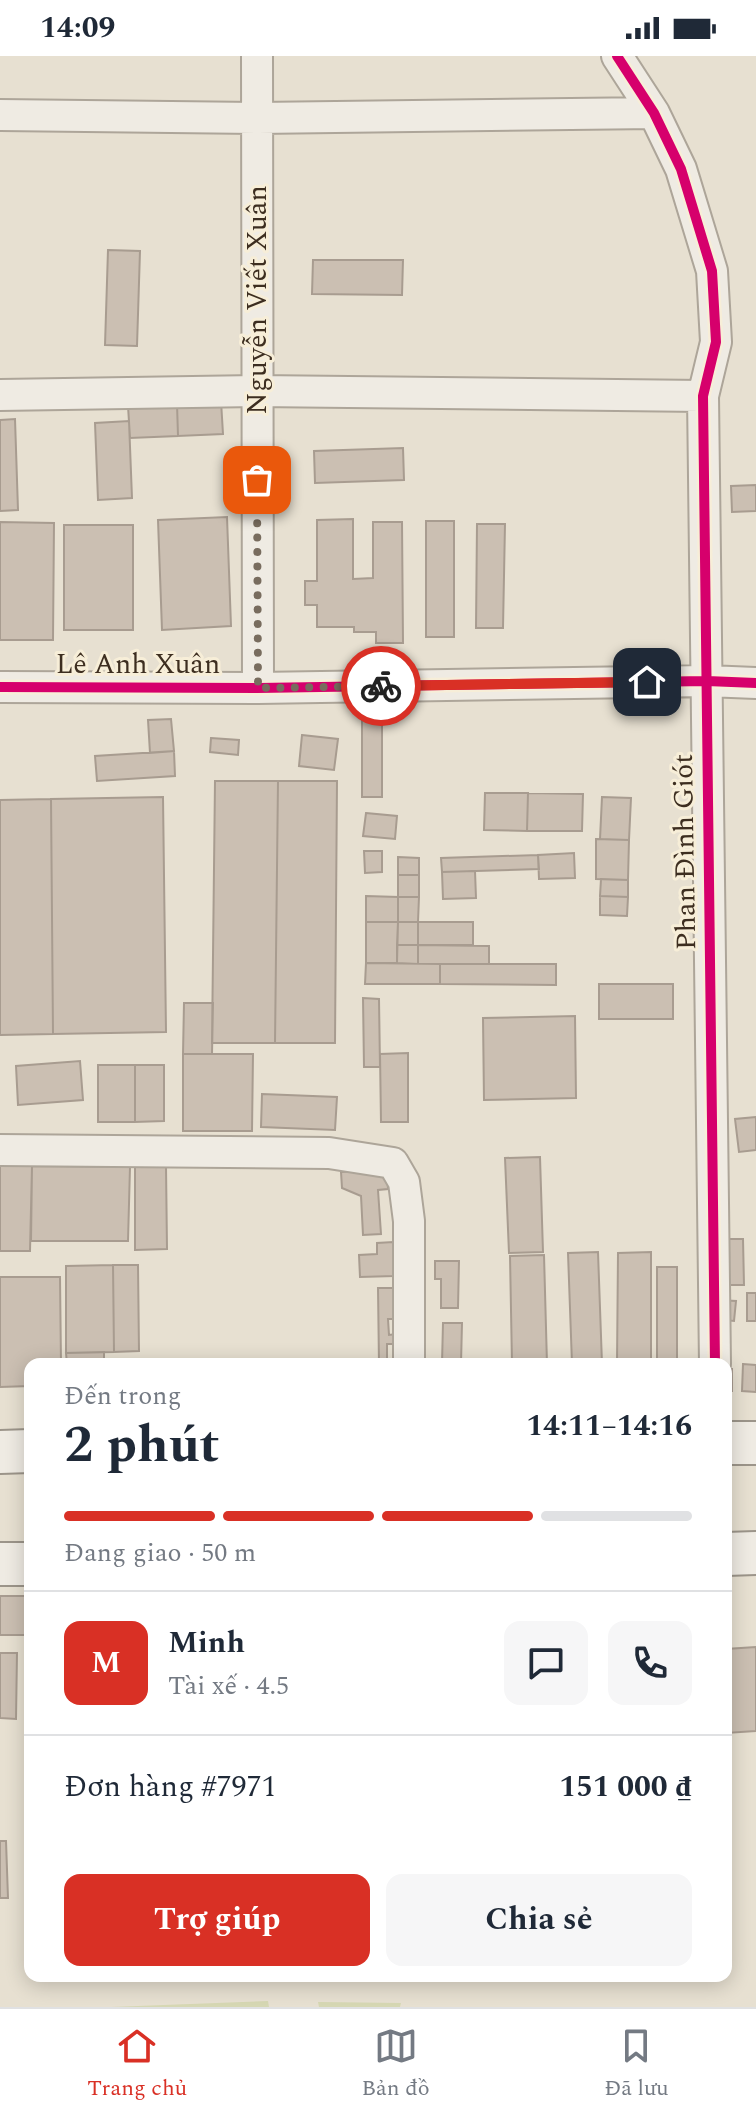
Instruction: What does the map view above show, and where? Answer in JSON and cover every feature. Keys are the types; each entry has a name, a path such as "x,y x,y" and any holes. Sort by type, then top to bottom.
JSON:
{"main road":[{"path":"732,1443 756,1443"},
{"path":"0,1452 24,1451"},
{"path":"732,1554 756,1553"},
{"path":"0,1564 24,1564"}],"street":[{"name":"Nguyễn Viết Xuân","path":"257,56 258,688"},
{"name":"Phan Đình Giót","path":"617,56 654,113 681,169 712,271 716,342 703,396 715,1358"},
{"path":"0,115 258,118 654,113"},
{"path":"0,395 257,391 703,396"},
{"name":"Lê Anh Xuân","path":"0,687 756,683"},
{"path":"0,1150 329,1153 393,1163 404,1182 409,1221 409,1358"}],"green space":[{"path":"268,2001 269,2007 111,2007"},
{"path":"318,2002 401,2003 400,2007 319,2007"}],"building":[{"path":"108,250 140,251 137,346 105,345"},
{"path":"313,260 403,260 402,295 312,294"},
{"path":"221,401 223,434 178,436 177,404"},
{"path":"177,404 178,436 130,438 128,406"},
{"path":"15,419 18,510 0,511 0,420"},
{"path":"129,421 132,498 98,500 95,423"},
{"path":"403,448 404,480 315,483 314,451"},
{"path":"756,485 756,511 732,512 731,486"},
{"path":"227,517 231,626 162,630 158,520"},
{"path":"353,519 353,579 373,578 373,522 402,522 403,643 376,643 376,632 354,632 354,627 317,627 317,605 305,605 305,581 317,581 317,520"},
{"path":"426,521 454,521 454,637 426,637"},
{"path":"0,522 54,523 53,640 0,640"},
{"path":"477,524 505,524 503,628 476,628"},
{"path":"64,525 133,525 133,630 64,630"},
{"path":"362,713 382,713 382,797 362,797"},
{"path":"171,719 174,751 150,753 148,720"},
{"path":"302,735 338,739 334,770 299,766"},
{"path":"211,738 239,740 238,755 210,752"},
{"path":"174,751 175,776 97,781 95,756"},
{"path":"215,781 278,781 275,1043 212,1043"},
{"path":"278,781 337,781 335,1043 275,1043"},
{"path":"485,793 528,793 527,831 484,830"},
{"path":"528,793 583,794 582,831 527,831"},
{"path":"163,797 166,1032 53,1034 51,799"},
{"path":"602,797 631,798 629,840 600,839"},
{"path":"51,799 53,1034 0,1035 0,800"},
{"path":"366,813 397,816 395,839 363,836"},
{"path":"596,839 629,840 628,880 596,879"},
{"path":"364,851 382,851 382,872 365,873"},
{"path":"574,853 575,878 539,879 538,855"},
{"path":"538,855 539,869 442,872 441,858"},
{"path":"398,857 419,858 419,875 398,875"},
{"path":"475,871 476,898 443,899 442,872"},
{"path":"398,875 419,875 419,897 398,897"},
{"path":"601,879 628,880 628,897 600,896"},
{"path":"366,896 398,897 398,922 366,922"},
{"path":"600,896 628,897 627,916 600,915"},
{"path":"398,897 419,897 418,922 398,922"},
{"path":"366,922 398,922 397,963 366,963"},
{"path":"398,922 418,922 418,945 397,945"},
{"path":"418,922 473,922 473,945 418,945"},
{"path":"397,945 418,945 418,964 397,963"},
{"path":"418,945 489,946 489,964 418,964"},
{"path":"366,963 440,964 440,984 365,984"},
{"path":"440,964 556,964 556,985 440,984"},
{"path":"599,984 673,984 673,1019 599,1019"},
{"path":"363,998 379,999 380,1067 364,1067"},
{"path":"184,1003 213,1003 212,1054 183,1054"},
{"path":"575,1016 576,1098 484,1100 483,1018"},
{"path":"408,1053 408,1122 381,1122 380,1054"},
{"path":"183,1054 253,1054 252,1131 183,1131"},
{"path":"80,1061 83,1100 18,1105 16,1066"},
{"path":"98,1065 135,1065 135,1122 98,1122"},
{"path":"135,1065 164,1065 164,1121 135,1122"},
{"path":"262,1094 337,1097 335,1130 261,1127"},
{"path":"756,1117 756,1150 739,1152 735,1119"},
{"path":"540,1157 543,1252 509,1253 505,1158"},
{"path":"0,1165 32,1166 30,1251 0,1251"},
{"path":"32,1166 130,1167 128,1241 31,1241"},
{"path":"166,1166 167,1249 135,1250 135,1167"},
{"path":"387,1169 388,1189 378,1190 381,1234 363,1235 361,1196 342,1188 341,1172"},
{"path":"714,1239 743,1239 744,1285 715,1285"},
{"path":"393,1242 394,1276 360,1277 359,1255 377,1254 377,1243"},
{"path":"598,1252 602,1358 572,1358 568,1253"},
{"path":"651,1252 651,1358 617,1358 618,1253"},
{"path":"544,1255 547,1358 512,1358 510,1256"},
{"path":"435,1261 459,1261 458,1308 441,1308 441,1279 435,1279"},
{"path":"113,1265 114,1352 66,1353 66,1266"},
{"path":"113,1265 138,1265 139,1351 114,1352"},
{"path":"657,1267 677,1267 677,1358 657,1358"},
{"path":"0,1277 60,1277 61,1358 24,1358 24,1386 0,1387"},
{"path":"378,1288 394,1288 394,1301 402,1319 388,1319 389,1335 397,1334 397,1344 387,1344 387,1358 379,1358"},
{"path":"747,1293 756,1293 756,1321 747,1321"},
{"path":"717,1300 736,1301 734,1321 715,1319"},
{"path":"443,1323 462,1323 461,1358 442,1358"},
{"path":"104,1352 104,1358 66,1358 66,1353"},
{"path":"743,1364 756,1365 756,1392 742,1391"},
{"path":"0,1596 24,1596 24,1635 0,1635"},
{"path":"756,1647 756,1731 732,1733 732,1649"},
{"path":"0,1653 17,1653 16,1719 0,1718"},
{"path":"0,1841 6,1841 8,1898 0,1898"}],"cycle path":[{"path":"617,56 654,113 681,169 712,271 716,342 703,396 715,1358"},
{"path":"0,687 756,683"}],"way so far":[{"path":"257,480 258,688 381,686"}],"route":[{"path":"381,686 647,682"}]}
